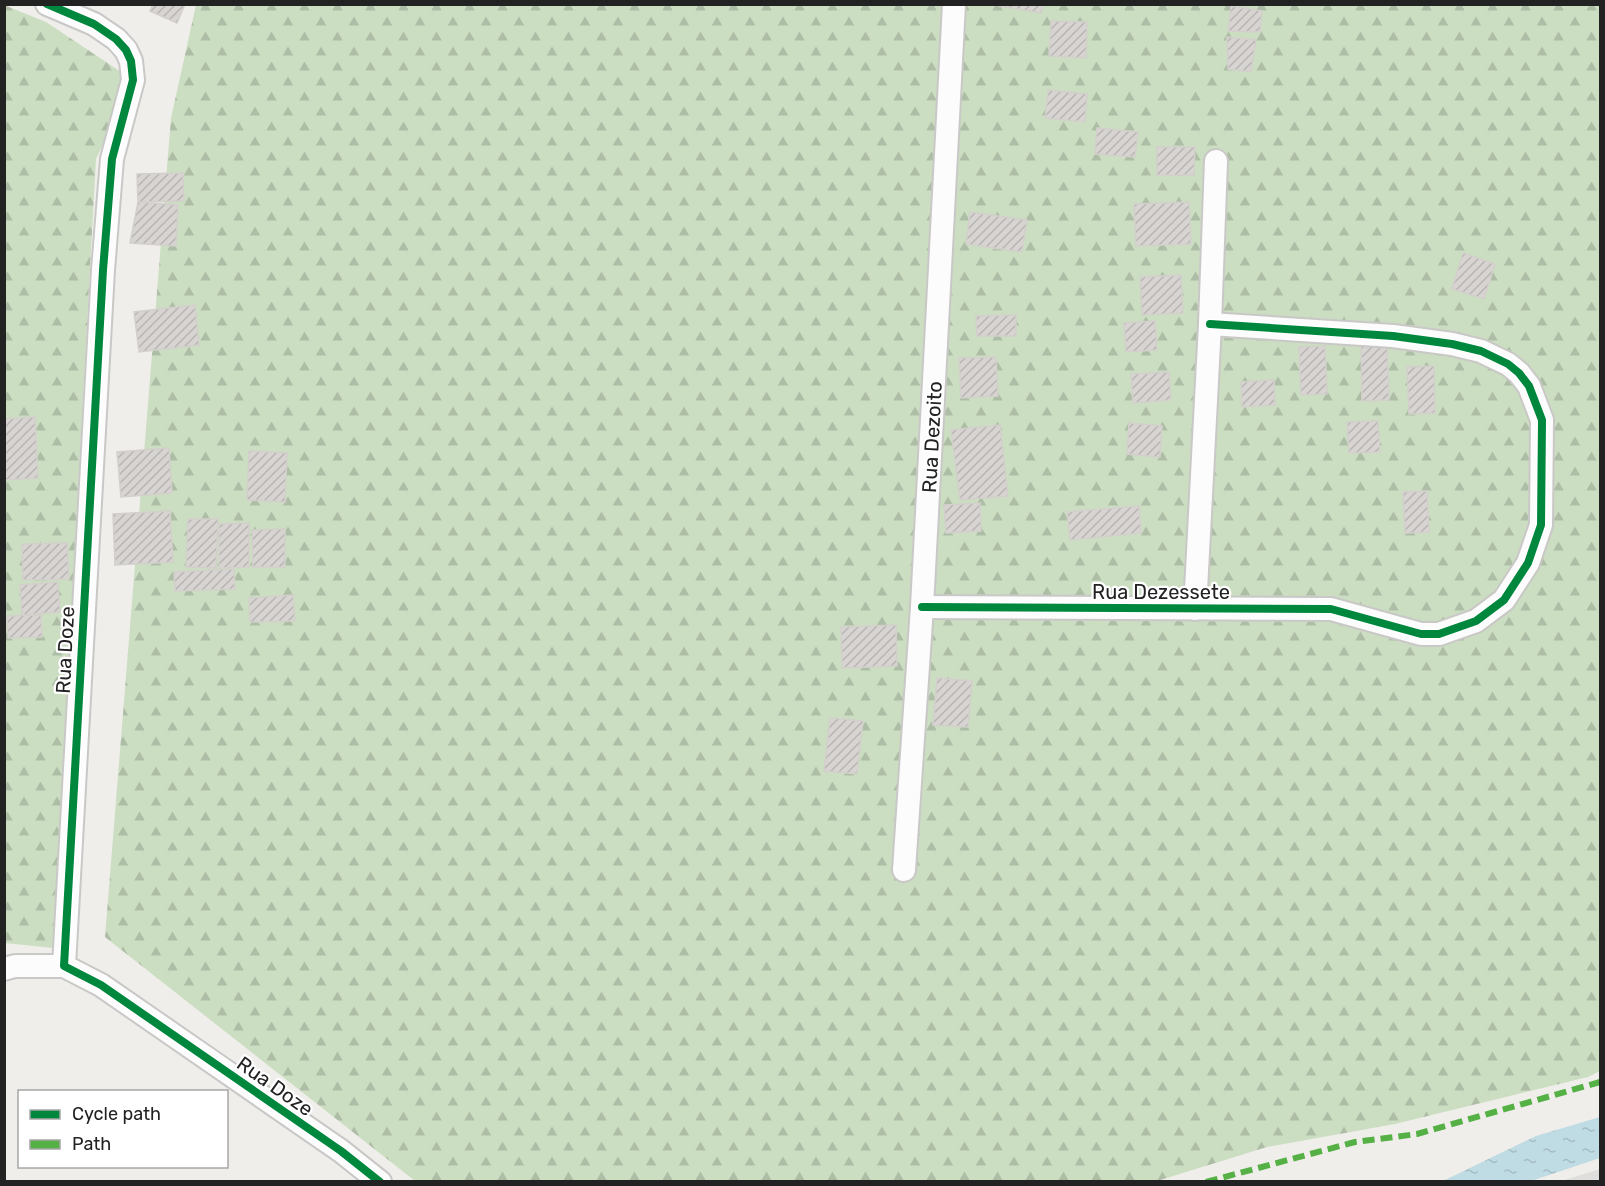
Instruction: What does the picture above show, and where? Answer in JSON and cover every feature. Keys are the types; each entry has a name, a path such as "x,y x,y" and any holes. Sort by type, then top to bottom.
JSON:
{"street":[{"name":"Rua Doze","path":"46,4 94,24 116,39 126,50 131,61 134,80 112,159 103,270 64,966 101,985 331,1145 380,1182"},
{"name":"Rua Dezoito","path":"904,870 922,607 954,4"},
{"path":"1195,609 1216,160"},
{"name":"Rua Dezessete","path":"922,607 1331,609 1421,634 1439,634 1476,621 1504,600 1528,563 1541,525 1542,420 1529,386 1520,373 1508,364 1481,351 1452,344 1393,336 1210,324"},
{"path":"4,969 15,966 64,966"}],"shaded area":[{"path":"1600,1169 1600,1181 1561,1181"}],"green space":[{"path":"4,5 46,22 133,80 96,159 53,948 5,943"},
{"path":"196,5 1600,5 1600,1071 1588,1077 1395,1124 1267,1147 1157,1181 415,1181 105,937 171,118"}],"water":[{"path":"1600,1117 1600,1158 1531,1181 1443,1181 1536,1136"}],"building":[{"path":"153,4 185,4 177,23 150,11"},
{"path":"1000,4 1043,4 1041,13 999,6"},
{"path":"1231,6 1262,11 1260,32 1228,31"},
{"path":"1051,21 1087,22 1086,58 1049,56"},
{"path":"1227,37 1256,40 1251,72 1228,69"},
{"path":"1048,90 1087,94 1085,122 1045,118"},
{"path":"1097,128 1138,132 1135,157 1095,154"},
{"path":"1157,147 1195,147 1194,175 1157,175"},
{"path":"183,173 184,201 138,202 137,174"},
{"path":"138,202 178,205 176,246 130,243"},
{"path":"1189,202 1191,244 1136,246 1134,204"},
{"path":"970,212 1027,220 1022,252 966,244"},
{"path":"1463,253 1495,264 1484,299 1452,289"},
{"path":"1181,275 1183,313 1142,315 1140,277"},
{"path":"195,305 199,345 139,352 134,312"},
{"path":"1016,315 1016,336 977,336 976,316"},
{"path":"1155,321 1157,350 1126,352 1124,323"},
{"path":"1361,343 1387,343 1389,400 1362,401"},
{"path":"1325,346 1327,394 1301,395 1299,347"},
{"path":"996,357 998,396 961,398 959,358"},
{"path":"1434,366 1435,413 1409,414 1407,367"},
{"path":"1169,372 1171,400 1133,403 1131,374"},
{"path":"1274,380 1275,405 1242,407 1241,382"},
{"path":"35,417 38,478 4,480 4,419"},
{"path":"1378,421 1380,452 1349,453 1347,422"},
{"path":"1129,423 1162,426 1160,457 1127,454"},
{"path":"1000,425 1008,496 960,500 951,430"},
{"path":"169,448 172,493 121,497 117,452"},
{"path":"249,451 287,453 285,502 247,500"},
{"path":"1427,491 1429,532 1405,533 1403,492"},
{"path":"980,503 981,531 946,533 944,505"},
{"path":"1139,506 1141,533 1070,540 1067,512"},
{"path":"170,511 173,562 115,565 113,514"},
{"path":"188,519 218,519 216,568 186,567"},
{"path":"249,523 249,567 219,568 219,524"},
{"path":"285,529 285,567 253,567 252,530"},
{"path":"67,543 69,579 23,580 22,544"},
{"path":"234,569 235,589 175,591 174,572"},
{"path":"58,582 60,612 22,615 20,585"},
{"path":"293,595 295,621 250,622 249,598"},
{"path":"41,615 42,637 8,638 7,616"},
{"path":"896,625 897,666 842,668 841,627"},
{"path":"937,678 972,681 968,727 933,725"},
{"path":"830,718 863,721 857,774 824,771"}],"marked path":[{"path":"1206,1182 1355,1142 1417,1134 1600,1082"}],"cycle path":[{"path":"47,4 94,24 116,39 126,50 131,61 133,80 112,159 103,270 64,966 101,985 341,1151 380,1182"},
{"path":"922,607 1331,609 1421,634 1439,634 1476,621 1504,600 1528,563 1541,525 1542,420 1529,386 1519,373 1508,364 1481,351 1452,344 1393,336 1210,324"}]}
